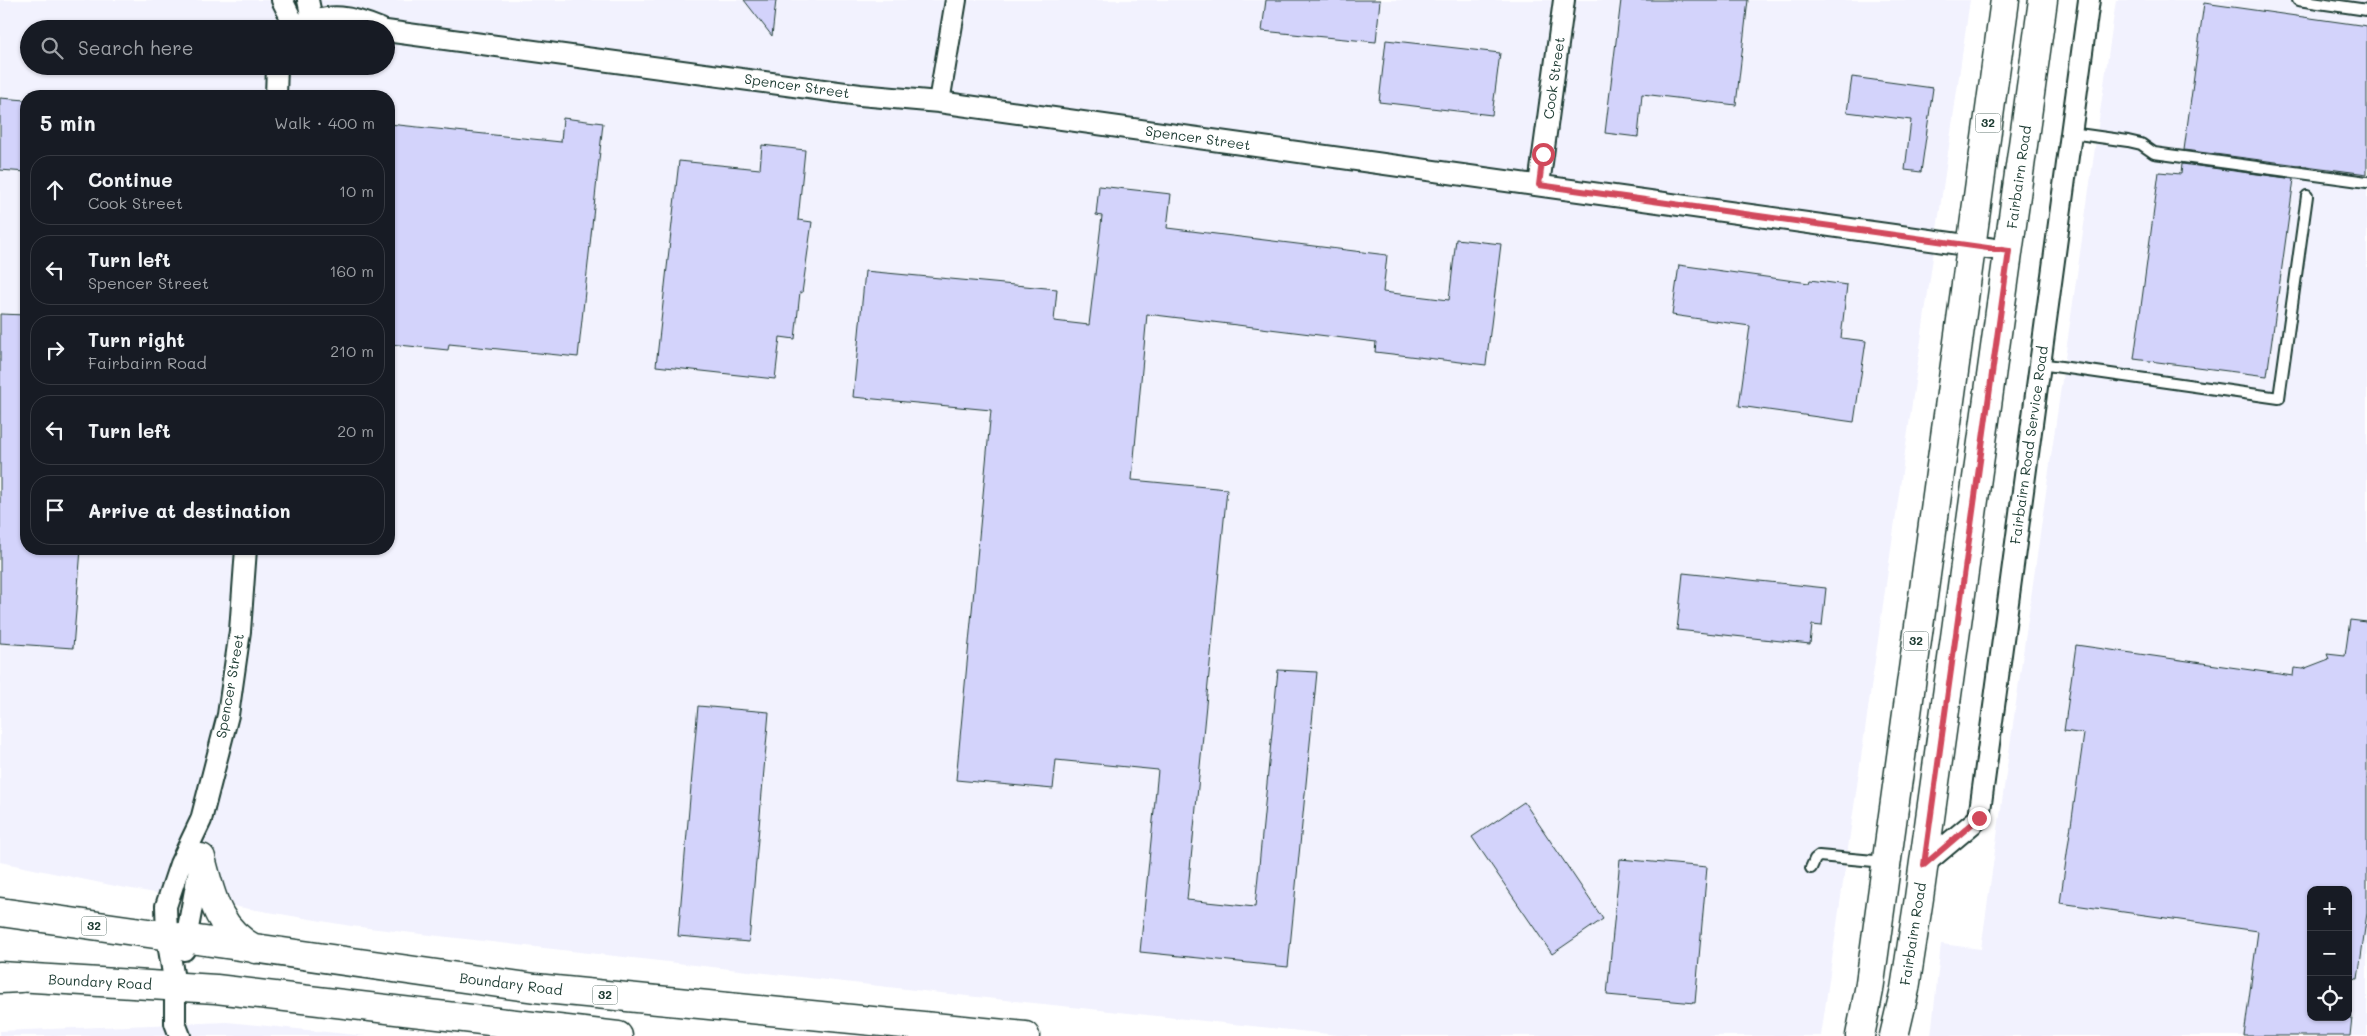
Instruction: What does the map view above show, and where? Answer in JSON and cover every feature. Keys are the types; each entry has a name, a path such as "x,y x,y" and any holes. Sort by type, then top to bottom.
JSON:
{"main road":[{"name":"32","path":"1860,1036 1869,990 2004,0"},
{"name":"Fairbairn Road","path":"1894,1036 1905,989 1924,865 2043,0"},
{"path":"202,858 210,890 221,916 239,941 256,949"},
{"name":"Boundary Road","path":"0,912 535,988 892,1031 1025,1036"},
{"name":"Boundary Road","path":"7,978 216,989 618,1036"}],"street":[{"path":"282,0 291,18 295,20"},
{"path":"308,0 308,20"},
{"path":"939,102 956,0"},
{"name":"Cook Street","path":"1539,185 1564,0"},
{"name":"Fairbairn Road Service Road","path":"1924,865 1979,818 2089,0"},
{"path":"319,20 339,16 359,20"},
{"name":"Spencer Street","path":"395,32 860,95 939,102 2009,251"},
{"name":"Spencer Street","path":"177,938 166,906 180,864 202,820 228,715 236,666 245,555"},
{"name":"Spencer Street","path":"177,938 202,858 202,820"},
{"path":"177,938 176,1023 180,1036"}],"lane":[{"path":"2298,0 2367,10"},
{"path":"2071,133 2128,140 2140,144 2154,153 2367,182"},
{"path":"2040,364 2279,398 2307,196"},
{"path":"1811,868 1814,858 1819,856 1886,862"}],"shaded area":[{"path":"0,0 1970,0 1821,1036 1347,1036 967,996 351,926 120,887 0,862"},
{"path":"2116,0 2367,0 2367,1036 1931,1036 1941,944 1981,949"},
{"path":"227,1022 366,1036 0,1036 0,1031"}],"building":[{"path":"744,0 776,0 772,36"},
{"path":"1266,0 1380,0 1376,42 1262,31"},
{"path":"1621,0 1748,0 1736,105 1642,94 1638,137 1605,133"},
{"path":"2204,3 2367,26 2367,174 2184,150"},
{"path":"1386,40 1500,53 1492,115 1379,102"},
{"path":"1852,77 1933,88 1921,172 1905,170 1911,120 1847,112"},
{"path":"0,98 20,100 20,172 0,170"},
{"path":"563,118 603,123 578,357 449,344 448,350 395,345 395,125 561,142"},
{"path":"762,145 805,150 798,220 812,222 802,293 800,292 795,339 780,337 775,379 656,366 679,161 760,169"},
{"path":"2182,164 2294,179 2267,376 2134,359 2159,172 2181,174"},
{"path":"1099,186 1171,194 1167,228 1387,255 1383,292 1449,300 1456,239 1501,244 1486,365 1375,352 1376,342 1147,314 1132,480 1227,489 1187,900 1255,907 1278,670 1317,672 1288,967 1140,952 1158,770 1056,760 1053,789 956,780 991,410 853,397 865,271 1057,289 1054,321 1089,325 1102,216 1096,215"},
{"path":"1679,265 1809,283 1810,280 1847,285 1841,338 1866,341 1854,422 1739,406 1750,326 1672,315"},
{"path":"0,314 20,315 20,555 81,555 73,648 0,643"},
{"path":"1683,573 1826,588 1822,626 1812,625 1810,644 1677,630"},
{"path":"2350,620 2367,622 2367,913 2358,979 2352,978 2352,886 2307,886 2307,1021 2352,1021 2350,1036 2244,1036 2258,931 2060,903 2084,734 2064,731 2076,645 2293,676 2294,668 2303,669 2329,659 2327,654 2345,656"},
{"path":"698,706 769,712 749,942 678,936"},
{"path":"1524,802 1603,919 1552,954 1472,837"},
{"path":"1620,859 1707,867 1695,1003 1607,995"}],"route":[{"path":"1543,154 1539,185 2009,251 1924,865 1979,818"}]}
